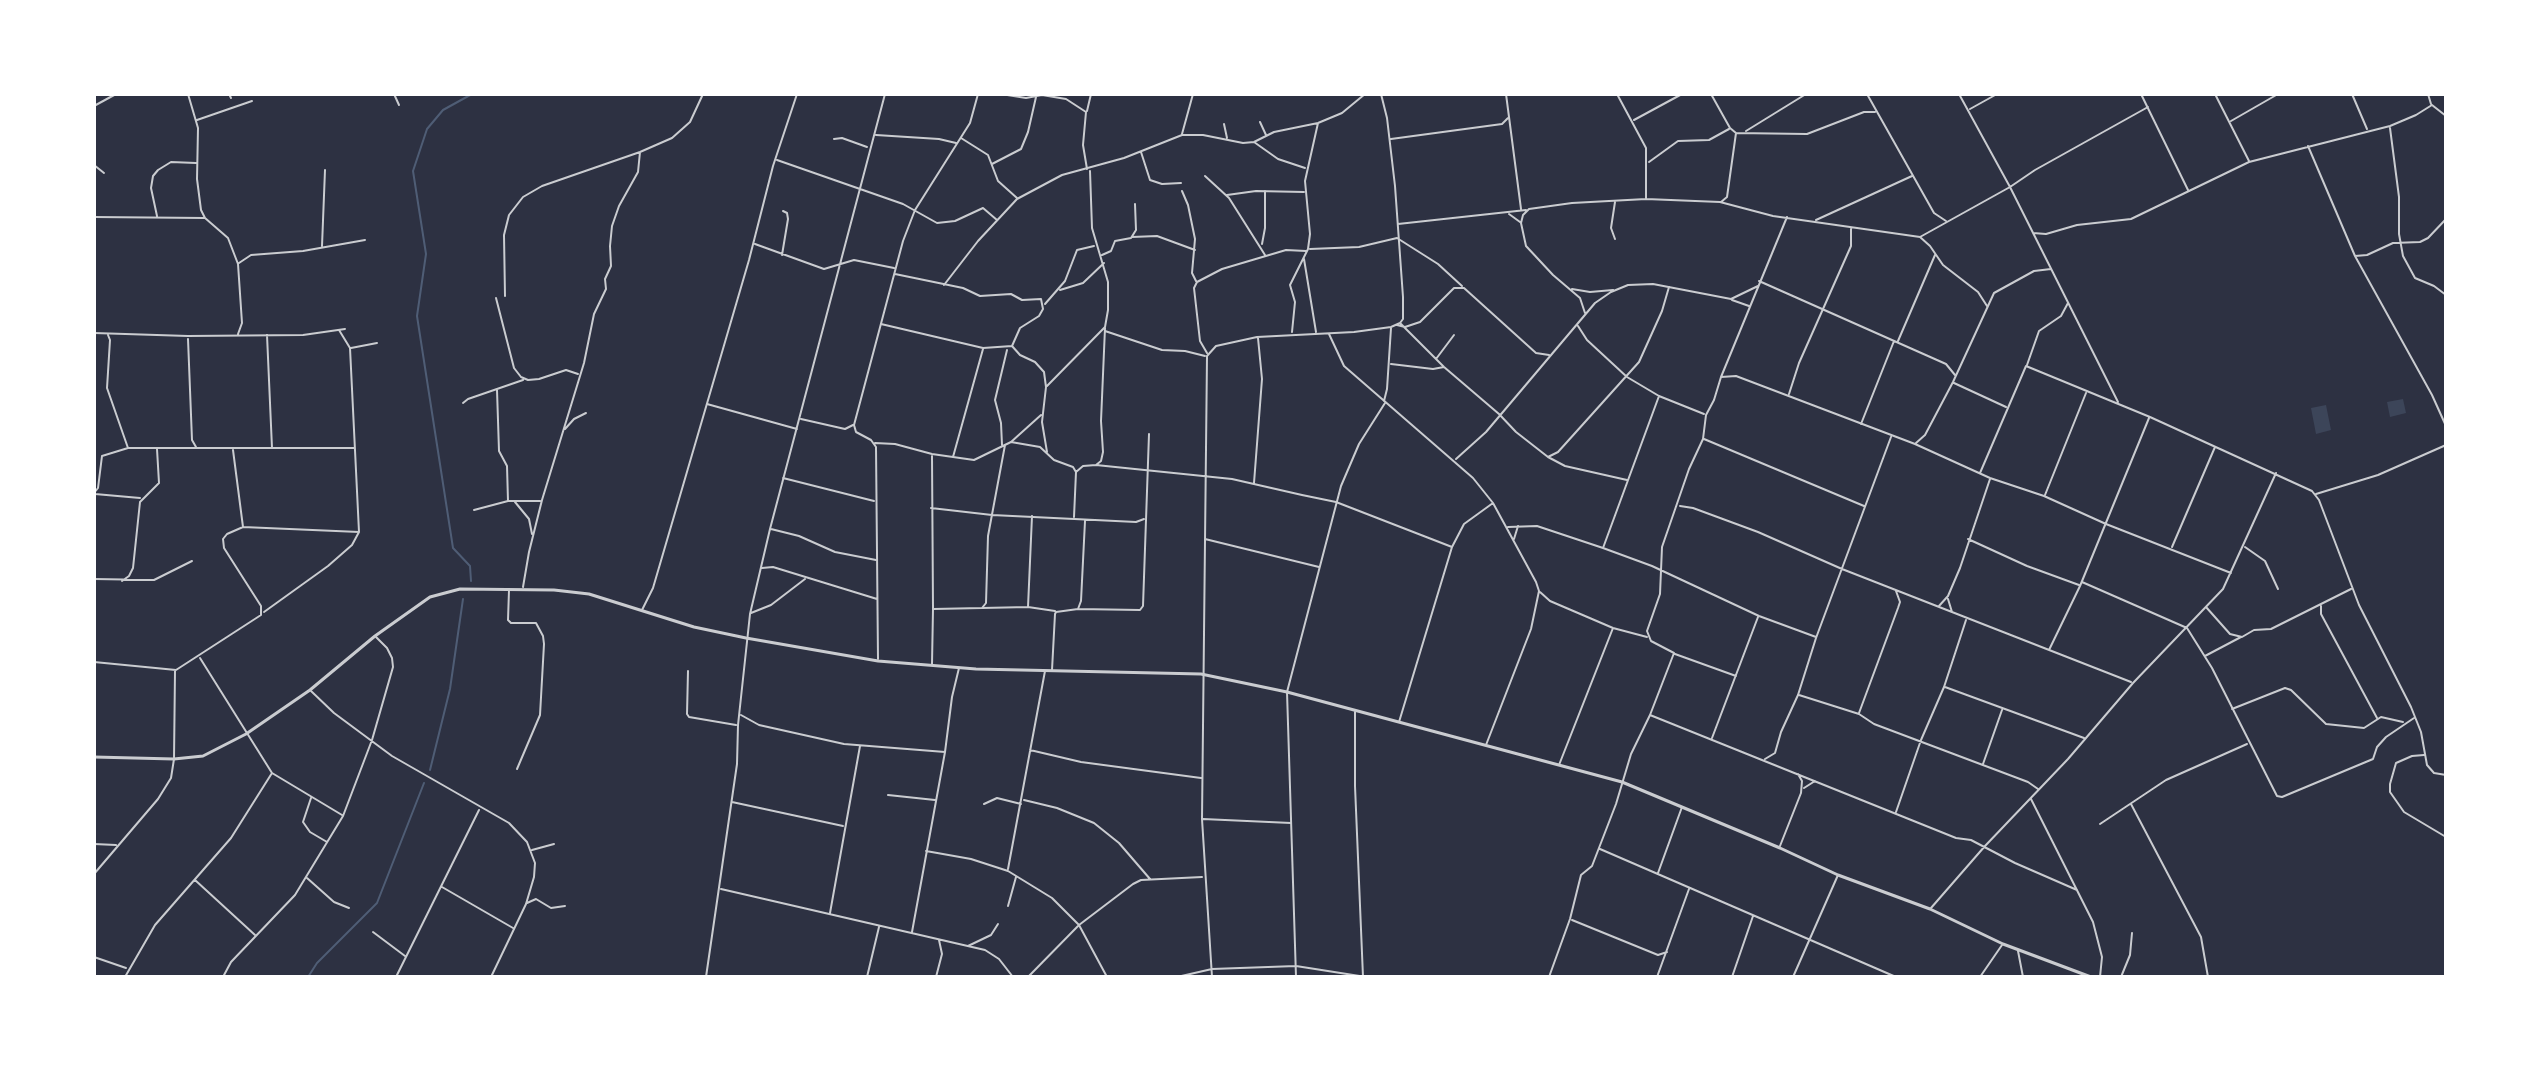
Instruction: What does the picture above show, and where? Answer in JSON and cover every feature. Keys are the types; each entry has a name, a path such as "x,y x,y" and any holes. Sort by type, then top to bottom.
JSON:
{"street":[{"path":"94,106 116,94"},
{"path":"188,94 197,120 199,140 196,163 201,210 205,218 228,238 238,264 242,323 238,334"},
{"path":"394,94 399,105"},
{"path":"505,296 504,235 509,215 523,197 542,186 672,138 686,128 703,94"},
{"path":"642,611 653,588 797,94"},
{"path":"711,977 706,976 737,764 750,614 885,94"},
{"path":"854,427 880,324 915,210 970,123 978,94"},
{"path":"1001,94 1011,97 1043,94 1066,99 1086,112"},
{"path":"1091,94 1083,145 1089,169 1092,228 1108,282 1101,421 1103,452 1101,461 1096,465"},
{"path":"1182,135 1193,94"},
{"path":"944,285 962,260 1017,199 1062,175 1141,152 1182,135 1254,142 1266,135 1318,123 1342,113 1365,94"},
{"path":"1207,355 1216,346 1257,337 1391,327 1403,319 1390,139 1381,94"},
{"path":"1506,94 1521,211"},
{"path":"1617,94 1646,148 1646,199"},
{"path":"1633,121 1682,94"},
{"path":"1711,94 1736,133 1807,134 1864,112 1876,112"},
{"path":"1743,133 1806,94"},
{"path":"1867,94 1934,213 1946,221"},
{"path":"1959,94 2010,187 2119,403"},
{"path":"1970,110 1997,94"},
{"path":"2141,94 2188,190"},
{"path":"2215,94 2249,162"},
{"path":"2230,122 2278,94"},
{"path":"2352,94 2368,131"},
{"path":"2428,94 2432,105 2446,116"},
{"path":"992,164 1021,149 1036,97"},
{"path":"197,120 252,101"},
{"path":"2033,233 2046,234 2077,225 2131,219 2249,162 2390,126 2432,105"},
{"path":"1920,237 2148,107"},
{"path":"1502,124 1508,118"},
{"path":"1260,122 1266,135"},
{"path":"1292,333 1295,302 1290,285 1308,250 1306,168 1318,123"},
{"path":"1224,124 1227,139"},
{"path":"1390,139 1502,124 1510,127"},
{"path":"2390,126 2398,190 2399,243 2411,274 2446,295"},
{"path":"1648,164 1678,141 1709,140 1730,128"},
{"path":"1730,205 1727,197 1736,133"},
{"path":"874,135 956,143"},
{"path":"960,137 985,152 998,181 1017,199"},
{"path":"834,139 842,138 869,148"},
{"path":"1254,142 1278,159 1306,168"},
{"path":"2308,145 2355,256 2437,404 2446,426"},
{"path":"523,589 542,500 584,363 594,314 606,289 605,279 611,266 612,226 638,172 640,152"},
{"path":"1141,152 1150,180 1162,184 1181,183"},
{"path":"776,160 915,210 937,223 943,224 983,208 997,220"},
{"path":"158,217 151,188 153,176 171,162 196,163"},
{"path":"94,165 104,173"},
{"path":"322,247 325,170"},
{"path":"1815,221 1913,175"},
{"path":"1205,176 1225,195 1266,256"},
{"path":"1182,191 1188,205 1196,251 1192,273 1197,282"},
{"path":"1225,195 1265,191 1306,192"},
{"path":"1261,245 1265,228 1265,191"},
{"path":"1720,202 1727,197"},
{"path":"1397,224 1615,200 1720,202 1761,213 1920,237 1943,265 1978,292 1988,307"},
{"path":"1615,200 1611,228 1615,239"},
{"path":"1131,238 1136,230 1135,204"},
{"path":"1529,209 1521,223 1531,253 1582,301 1585,313"},
{"path":"782,255 788,219 783,211"},
{"path":"1508,213 1521,223"},
{"path":"1649,637 1647,631 1660,594 1660,560 1685,480 1703,439 1706,415 1787,216"},
{"path":"94,217 205,218"},
{"path":"2355,256 2367,255 2390,243 2425,240 2446,219"},
{"path":"1788,396 1851,246 1851,228"},
{"path":"1101,255 1111,251 1115,241 1157,236 1196,251"},
{"path":"1212,977 1202,819 1201,674 1207,355 1200,341 1194,288 1197,282 1222,269 1286,250 1359,247 1397,238 1438,264 1540,356 1542,365"},
{"path":"238,264 251,255 365,240"},
{"path":"753,244 824,269 858,260 896,268"},
{"path":"1059,290 1077,250 1096,246"},
{"path":"1861,424 1935,255"},
{"path":"1304,256 1317,333"},
{"path":"880,324 983,348 1008,348 1012,346 1020,328 1039,316 1048,299 1059,290 1083,283 1104,263"},
{"path":"1915,444 1925,435 1996,291 2034,271 2051,269"},
{"path":"895,273 963,288 980,296 1011,294 1022,300 1048,299"},
{"path":"1405,327 1420,322 1454,288 1456,281"},
{"path":"1759,281 1946,364 1956,376"},
{"path":"1571,289 1590,292 1628,285 1669,286 1746,305 1750,303"},
{"path":"1548,457 1558,452 1639,362 1669,286"},
{"path":"1731,299 1758,286"},
{"path":"1454,288 1464,288"},
{"path":"1455,460 1486,432 1585,313 1616,289"},
{"path":"496,298 514,368 524,379"},
{"path":"1041,299 1044,305"},
{"path":"1582,301 1595,303"},
{"path":"1980,473 2041,329 2061,316 2068,302"},
{"path":"1398,324 1405,327 1516,432 1548,457 1565,466 1627,480"},
{"path":"1578,325 1581,334 1627,377 1659,396 1706,415"},
{"path":"1296,977 1287,692 1336,502 1359,444 1384,402 1391,327"},
{"path":"94,333 303,335 345,329"},
{"path":"1105,329 1162,350 1207,355"},
{"path":"1046,387 1105,329"},
{"path":"94,662 176,670 262,613 352,545 359,532 355,422 350,348 339,330"},
{"path":"1329,333 1344,366 1455,460 1493,503 1539,591 1550,601 1613,628 1639,637 1649,637 1674,653 1736,676"},
{"path":"107,334 110,340 107,388 128,448"},
{"path":"267,334 272,448"},
{"path":"1569,335 1581,334"},
{"path":"1436,359 1454,335"},
{"path":"188,336 192,440 197,448"},
{"path":"1254,484 1261,390 1257,337"},
{"path":"350,348 377,343"},
{"path":"1012,346 1020,355 1040,366 1046,387 1042,413 1047,452"},
{"path":"953,457 983,348"},
{"path":"982,608 987,595 987,550 1004,446 995,400 1008,348"},
{"path":"1540,356 1550,355"},
{"path":"1389,363 1433,369 1444,367"},
{"path":"2026,366 2119,403 2316,494 2353,589 2415,718 2431,771 2446,775"},
{"path":"463,403 524,379 539,379 566,370 579,374"},
{"path":"1721,377 1736,376 1915,444 1990,478 2044,496 2231,573"},
{"path":"1953,382 2007,407"},
{"path":"497,390 499,451 507,466 508,501"},
{"path":"2044,496 2086,392"},
{"path":"1603,548 1659,396"},
{"path":"705,404 797,429"},
{"path":"562,431 586,413"},
{"path":"800,418 832,427 854,427 874,443 895,444 932,454 974,460 1011,442 1042,413"},
{"path":"2049,650 2081,584 2150,417"},
{"path":"933,609 1028,607 1056,612 1078,609 1140,610 1143,606 1149,434"},
{"path":"1780,766 1775,753 1781,732 1798,695 1891,437"},
{"path":"1703,439 1864,506"},
{"path":"1011,442 1040,447 1054,460 1071,464 1076,472 1074,518"},
{"path":"874,443 878,661"},
{"path":"2316,494 2378,475 2445,446 2446,451"},
{"path":"157,447 159,483 142,498 135,500 94,493 98,488 102,456 128,448 157,447 354,448"},
{"path":"2172,548 2215,447"},
{"path":"233,448 243,527"},
{"path":"932,454 932,665"},
{"path":"1076,472 1083,466 1096,465 1254,484 1336,502 1452,547"},
{"path":"1930,909 2133,683 2223,589 2276,473"},
{"path":"783,478 875,502"},
{"path":"1938,606 1948,596 1990,478"},
{"path":"122,581 133,568 142,498"},
{"path":"474,510 508,501 542,500"},
{"path":"514,501 529,519 533,537"},
{"path":"1398,723 1452,547 1464,524 1493,503"},
{"path":"1678,505 1758,532 1842,569 2133,683"},
{"path":"931,508 1085,520 1136,522 1146,517"},
{"path":"1028,607 1032,516"},
{"path":"1078,609 1085,520"},
{"path":"1136,522 1145,528"},
{"path":"1513,540 1518,526"},
{"path":"1507,527 1537,526 1603,548 1652,566 1759,616 1816,638"},
{"path":"262,613 261,606 224,548 225,537 243,527 359,532"},
{"path":"770,529 799,536 835,552 878,561"},
{"path":"1204,538 1321,567"},
{"path":"1968,539 2027,566 2081,584 2187,628 2205,656 2274,794 2282,797 2373,759 2377,747 2386,737 2415,718"},
{"path":"2244,547 2265,561 2278,589"},
{"path":"1652,566 1660,560"},
{"path":"94,579 154,580 186,561 192,561"},
{"path":"761,569 773,567 877,599"},
{"path":"750,614 771,605 806,578"},
{"path":"94,757 174,759 203,756 246,734 310,690 413,607 439,593 460,589 523,589 589,594 746,638 878,661 1045,671 1201,674 1287,692 1622,782 1838,875 1930,909 2003,944 2091,977"},
{"path":"509,589 508,620 511,623 536,623 544,644 540,715 517,769"},
{"path":"2205,656 2254,630 2271,629 2353,589"},
{"path":"1895,590 1900,602"},
{"path":"1485,746 1537,606 1539,591"},
{"path":"1859,714 1900,602 1911,596"},
{"path":"1948,596 1952,613"},
{"path":"1537,606 1550,601"},
{"path":"2321,604 2321,614 2378,719"},
{"path":"2206,607 2230,634 2242,637"},
{"path":"1052,671 1056,612"},
{"path":"1711,739 1759,616"},
{"path":"1896,812 1967,619"},
{"path":"1558,765 1613,628"},
{"path":"223,977 231,962 279,914 343,816 372,740 393,667 387,648 375,636"},
{"path":"1549,977 1570,919 1581,875 1592,866 1631,754 1674,653"},
{"path":"199,655 272,773 343,816"},
{"path":"912,932 959,667"},
{"path":"94,874 166,788 174,759 176,670"},
{"path":"688,671 689,717 738,725"},
{"path":"1008,871 1022,802 1028,749 1045,671"},
{"path":"1944,687 2084,738"},
{"path":"2231,709 2285,688 2290,689 2326,724 2362,728 2383,717 2404,723"},
{"path":"310,690 334,713 402,762 509,823 531,850 535,863 534,877 526,904 491,977"},
{"path":"1798,695 1859,714 1874,724 2034,785 2038,790"},
{"path":"1982,765 2002,708"},
{"path":"1159,977 1177,977 1212,969 1296,966 1364,977 1355,786 1355,711"},
{"path":"740,714 759,725 860,745 945,752"},
{"path":"1650,715 1956,838 1985,846 2003,858 2077,890"},
{"path":"2100,824 2166,780 2248,743"},
{"path":"830,913 860,745"},
{"path":"1028,749 1081,762 1202,778"},
{"path":"1764,760 1775,753"},
{"path":"2426,755 2412,756 2396,763 2390,792 2404,812 2446,837"},
{"path":"125,977 127,968 155,925 231,838 272,773"},
{"path":"1797,773 1802,781 1801,793"},
{"path":"1780,848 1804,787 1816,781"},
{"path":"888,795 936,800"},
{"path":"311,796 303,822 310,832 327,843"},
{"path":"984,804 997,798 1057,808 1094,823 1119,843 1150,879"},
{"path":"2031,798 2100,944 2100,977"},
{"path":"731,802 844,826"},
{"path":"2131,804 2201,937 2208,977"},
{"path":"1658,873 1682,806"},
{"path":"396,977 480,808"},
{"path":"1202,819 1291,823"},
{"path":"94,844 117,845"},
{"path":"531,850 554,844"},
{"path":"1599,849 1896,977"},
{"path":"926,851 971,859 1008,871 1052,898 1079,925 1107,977"},
{"path":"1793,977 1838,875"},
{"path":"1008,906 1017,876"},
{"path":"1028,977 1079,925 1133,884 1150,879 1204,876"},
{"path":"306,877 334,902 349,908"},
{"path":"194,879 257,936"},
{"path":"441,886 513,928"},
{"path":"1657,977 1689,888"},
{"path":"719,889 992,953 1013,977"},
{"path":"526,904 536,899 551,908 565,906"},
{"path":"1733,976 1753,915"},
{"path":"1570,919 1658,955 1667,952"},
{"path":"966,946 991,935 998,924"},
{"path":"867,977 879,926"},
{"path":"373,932 406,957"},
{"path":"2121,977 2130,955 2132,933"},
{"path":"936,977 942,954 938,939"},
{"path":"1980,977 2003,944"},
{"path":"2018,950 2023,977"},
{"path":"94,957 127,968"}],"shaded area":[{"path":"2403,399 2406,413 2390,417 2387,402"},
{"path":"2326,405 2331,430 2316,434 2311,408"}],"waterway":[{"path":"471,581 470,566 453,548 417,316 426,254 413,171 427,129 443,110 472,94"},
{"path":"430,770 450,689 463,599"},
{"path":"308,977 317,963 377,903 424,783"}]}
